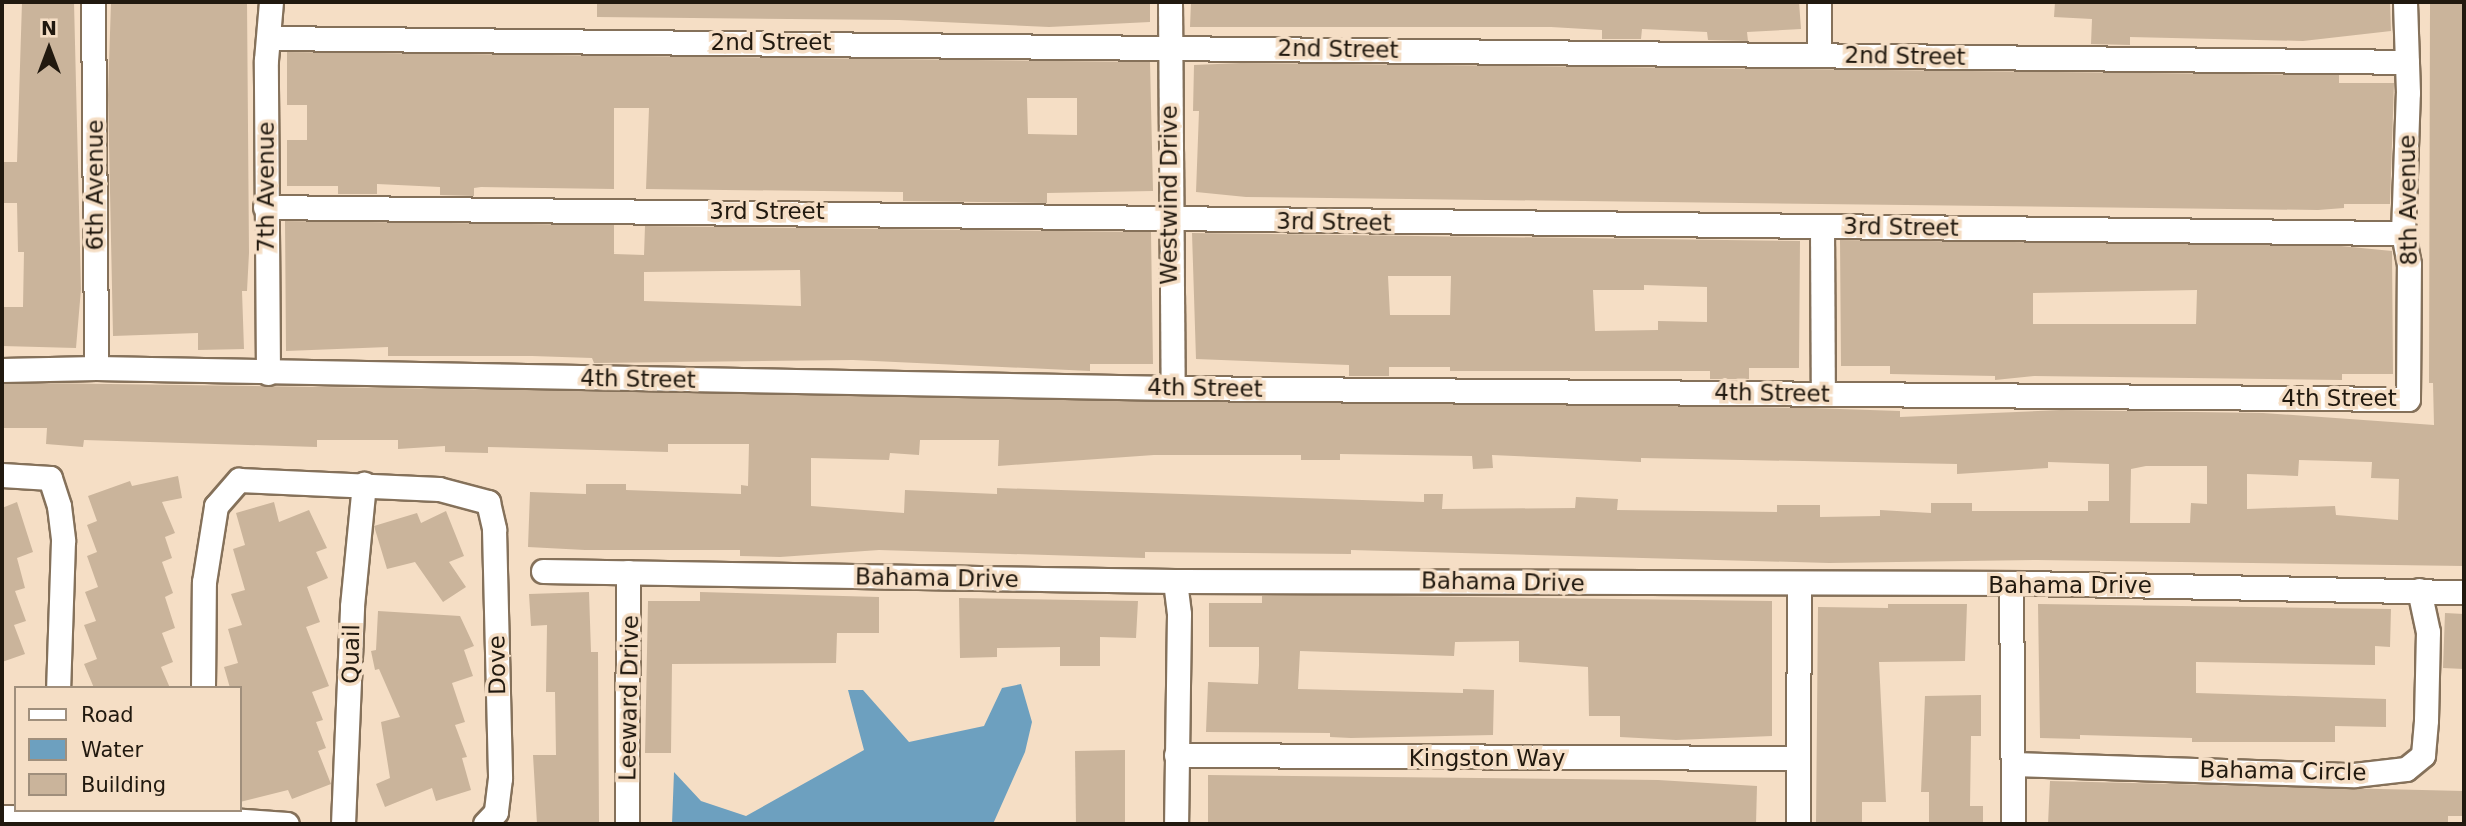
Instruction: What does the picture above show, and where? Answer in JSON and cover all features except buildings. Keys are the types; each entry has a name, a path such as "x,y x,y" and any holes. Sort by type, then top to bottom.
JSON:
{"street":[{"name":"6th Avenue","path":"93,2 96,368"},
{"name":"7th Avenue","path":"268,373 265,207 271,2"},
{"name":"Westwind Drive","path":"1170,2 1168,220 1173,388"},
{"path":"1819,2 1819,55"},
{"name":"8th Avenue","path":"2405,2 2407,62 2403,233 2409,264 2409,398"},
{"name":"2nd Street","path":"269,38 2407,62"},
{"name":"3rd Street","path":"265,207 1068,214 1168,220 2403,233"},
{"path":"1822,227 1823,394"},
{"name":"4th Street","path":"2,370 96,368 1173,388 2409,398"},
{"path":"2,475 50,478 63,541 58,585 58,686"},
{"path":"203,686 204,582 216,506 239,480 364,484"},
{"name":"Dove","path":"364,484 439,489 488,502 494,529 500,778 496,812 485,824"},
{"name":"Quail","path":"343,824 352,606 364,484"},
{"name":"Bahama Drive","path":"543,571 1175,581 2011,584 2464,592"},
{"name":"Leeward Drive","path":"627,824 628,572"},
{"path":"1175,581 1179,614 1176,824"},
{"path":"2011,584 2013,824"},
{"path":"1798,824 1799,585"},
{"name":"Bahama Circle","path":"2014,764 2354,775 2406,769 2423,755 2426,720 2428,632 2419,590"},
{"name":"Kingston Way","path":"1176,755 1798,758"},
{"path":"2,817 202,817 287,824"}],"water":[{"path":"1021,684 1032,722 1025,752 993,824 672,824 674,772 701,801 746,816 864,750 848,690 863,690 909,742 984,726 1002,688"}]}
